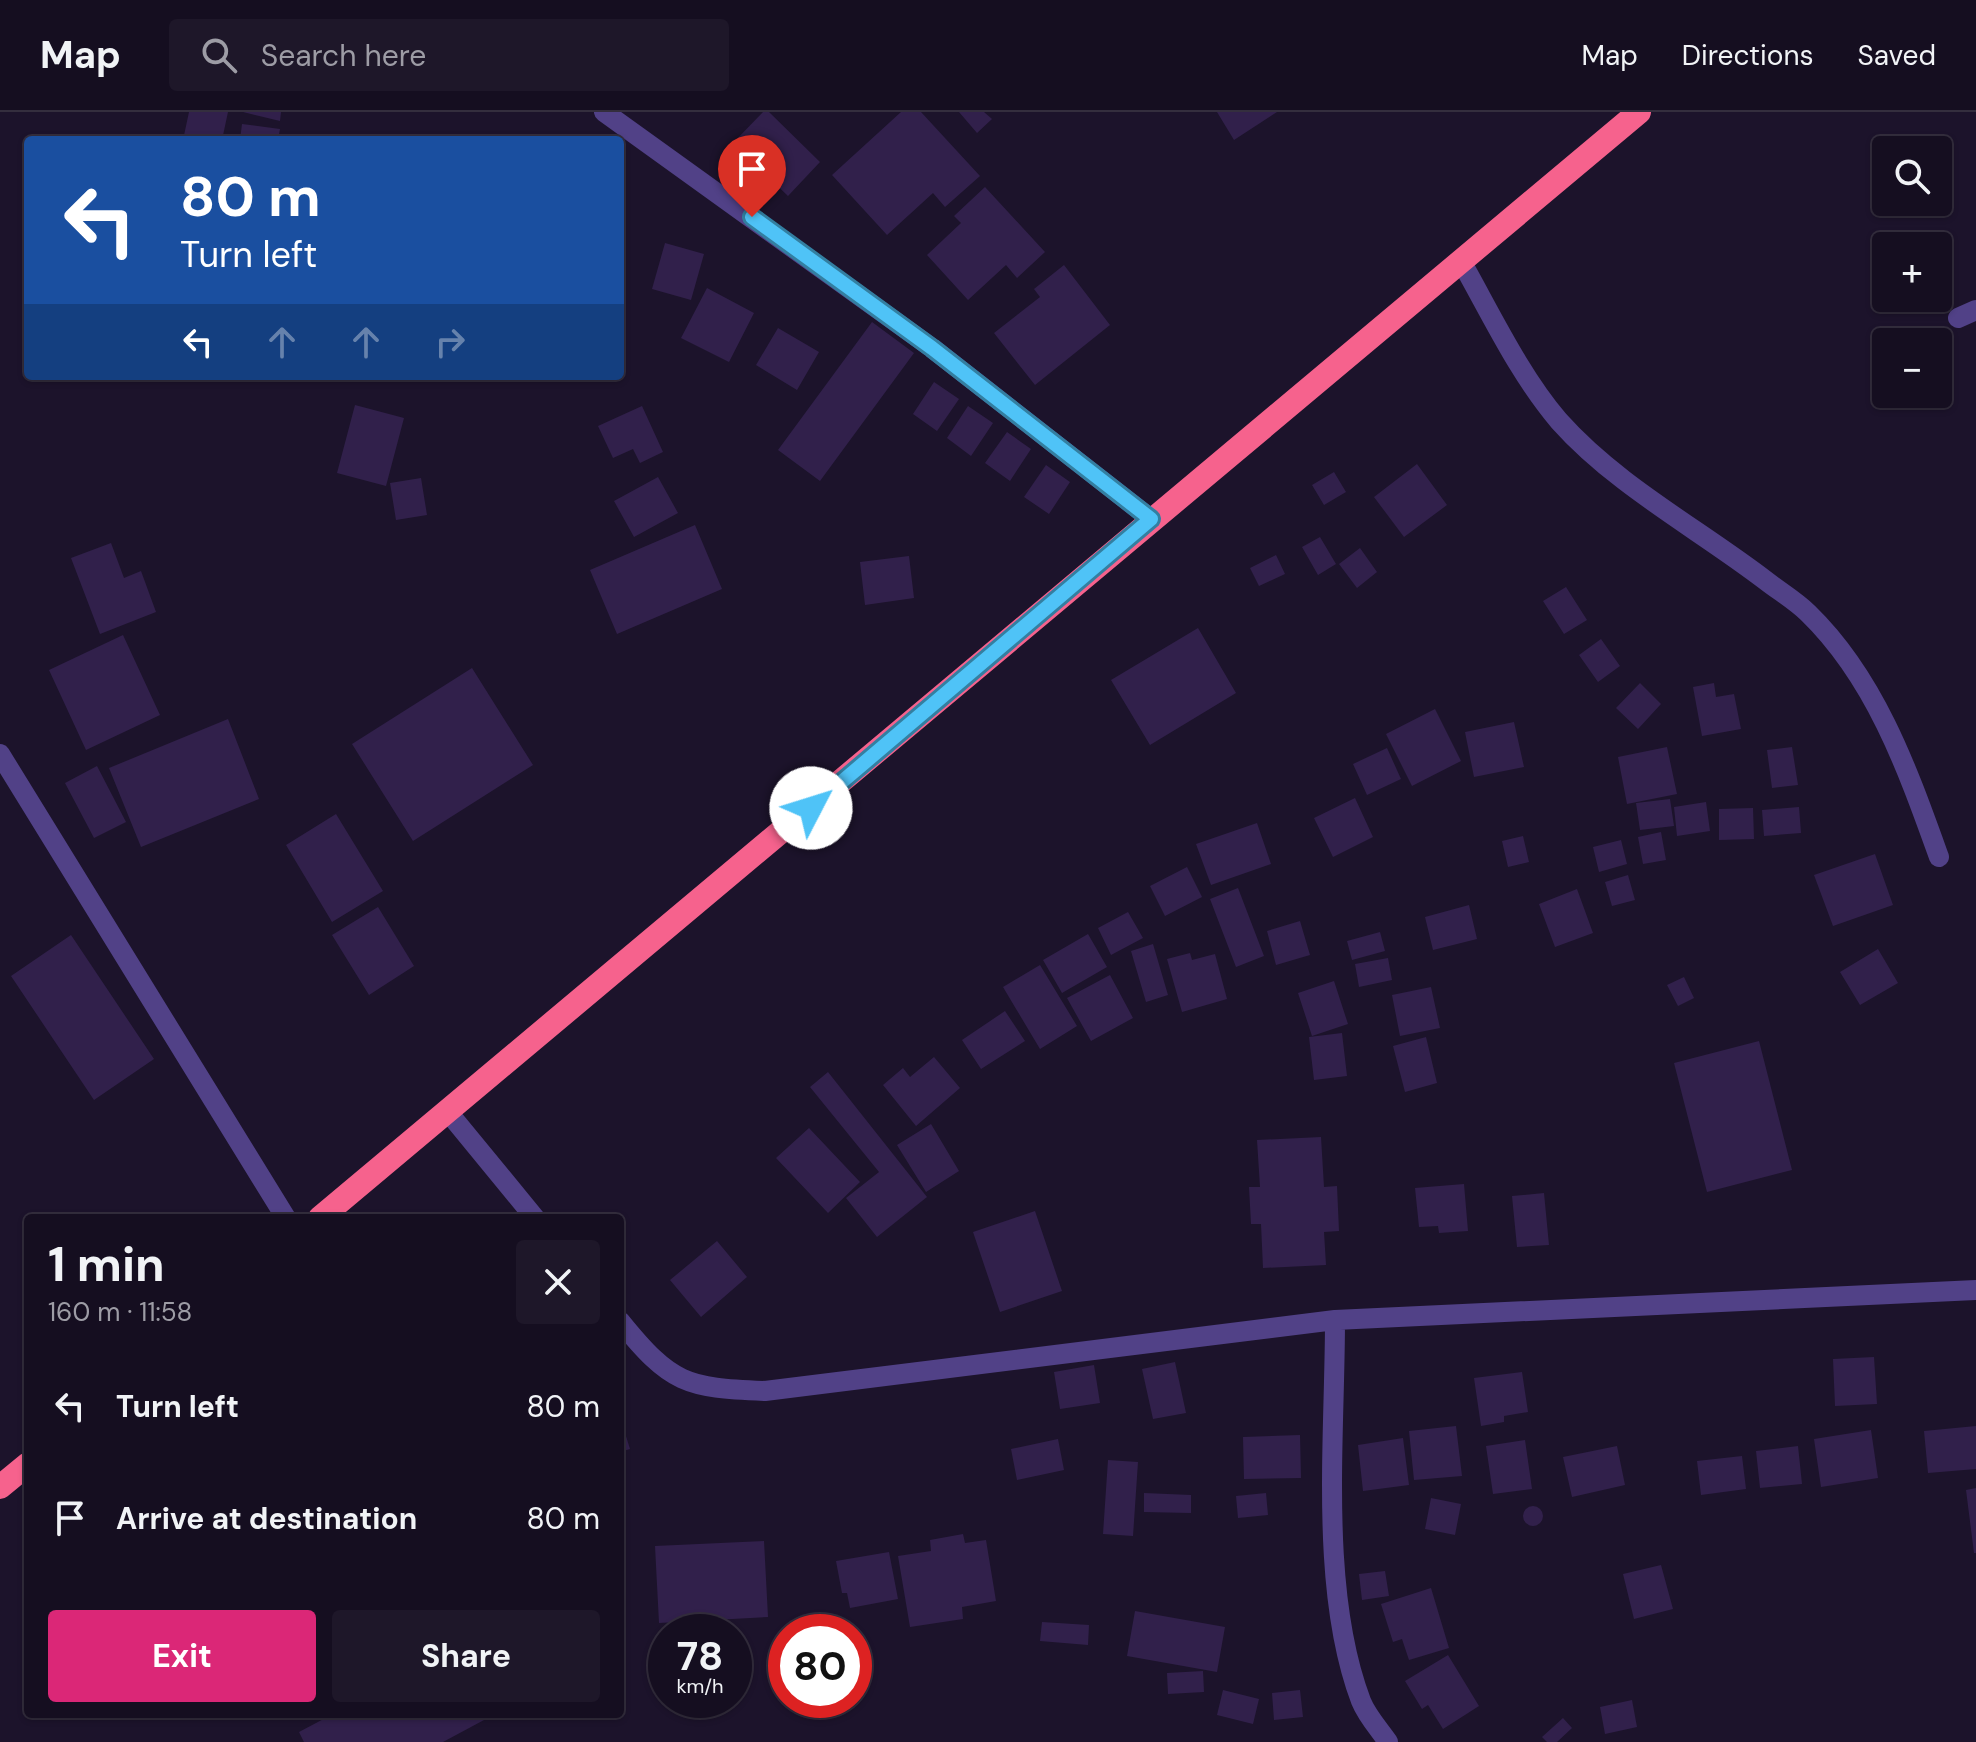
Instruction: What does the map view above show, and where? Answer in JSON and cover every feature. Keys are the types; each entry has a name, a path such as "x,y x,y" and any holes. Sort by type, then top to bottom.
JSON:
{"highway":[{"path":"325,1214 1639,112"},
{"path":"0,1487 24,1467"}],"street":[{"path":"604,112 932,348 1151,519"},
{"path":"1461,261 1528,377 1559,421 1602,461 1808,613 1848,660 1878,709 1910,775 1939,857"},
{"path":"0,754 284,1214"},
{"path":"448,1112 532,1214"},
{"path":"624,1326 639,1344 680,1379 706,1389 765,1391 1335,1320 1976,1290"},
{"path":"1335,1320 1334,1559 1345,1648 1362,1705 1388,1742"}],"building":[{"path":"189,112 228,112 223,136 184,136"},
{"path":"243,112 281,112 280,121"},
{"path":"763,112 769,112 820,162 788,196 733,143"},
{"path":"901,112 921,112 980,176 945,207 933,193 887,235 832,175"},
{"path":"959,112 984,112 992,119 977,133"},
{"path":"1217,112 1277,112 1234,140"},
{"path":"242,124 280,129 279,136 240,136"},
{"path":"985,187 1045,252 1017,278 1006,265 968,300 927,255 961,223 954,216"},
{"path":"665,243 704,254 691,300 652,289"},
{"path":"1064,265 1110,325 1035,385 994,333 1040,297 1034,289"},
{"path":"707,288 754,313 729,362 681,338"},
{"path":"872,322 914,353 820,481 778,450"},
{"path":"778,328 819,352 797,390 756,365"},
{"path":"934,382 959,399 937,431 913,414"},
{"path":"355,405 404,418 386,486 337,473"},
{"path":"642,406 663,452 640,463 633,449 613,458 598,426"},
{"path":"968,406 993,423 971,456 947,438"},
{"path":"1007,432 1031,449 1010,481 985,463"},
{"path":"1417,464 1447,505 1404,537 1374,497"},
{"path":"1046,465 1070,482 1049,514 1024,497"},
{"path":"1334,472 1346,492 1324,505 1312,485"},
{"path":"658,477 678,513 634,537 614,501"},
{"path":"421,478 427,515 396,520 390,483"},
{"path":"695,525 722,589 617,634 590,570"},
{"path":"1320,537 1336,564 1318,575 1302,547"},
{"path":"111,543 124,578 141,571 156,612 100,634 71,558"},
{"path":"1360,548 1377,572 1357,588 1339,564"},
{"path":"1276,555 1285,574 1259,586 1250,568"},
{"path":"909,556 914,598 865,605 860,562"},
{"path":"1566,587 1587,620 1564,634 1543,601"},
{"path":"1198,628 1236,693 1150,745 1111,680"},
{"path":"123,635 160,715 86,750 49,670"},
{"path":"1601,639 1620,666 1598,682 1579,655"},
{"path":"472,668 533,765 413,841 352,744"},
{"path":"1640,683 1661,704 1638,729 1616,708"},
{"path":"1714,683 1716,697 1734,694 1741,729 1702,736 1693,687"},
{"path":"1435,709 1461,761 1412,786 1386,734"},
{"path":"228,719 259,799 141,847 109,768"},
{"path":"1514,722 1524,767 1474,777 1465,732"},
{"path":"1667,747 1677,794 1627,804 1618,757"},
{"path":"1792,747 1798,785 1772,788 1767,750"},
{"path":"1387,748 1401,779 1367,795 1353,764"},
{"path":"97,766 126,822 94,838 65,783"},
{"path":"1355,798 1373,837 1333,857 1314,818"},
{"path":"1670,799 1674,826 1640,830 1636,803"},
{"path":"1706,802 1710,831 1677,836 1674,807"},
{"path":"1799,807 1801,833 1764,836 1762,810"},
{"path":"1753,808 1754,839 1719,840 1719,809"},
{"path":"336,814 383,891 332,922 286,845"},
{"path":"1257,823 1271,864 1211,885 1196,844"},
{"path":"1661,832 1666,860 1643,864 1638,837"},
{"path":"1523,836 1529,862 1508,867 1502,841"},
{"path":"1621,840 1627,864 1599,872 1593,847"},
{"path":"1875,854 1893,905 1833,926 1814,875"},
{"path":"1187,867 1202,897 1165,916 1150,886"},
{"path":"1628,875 1635,900 1612,906 1605,882"},
{"path":"1238,888 1264,956 1236,967 1210,899"},
{"path":"1577,889 1593,933 1555,947 1539,904"},
{"path":"1469,905 1477,939 1433,950 1425,917"},
{"path":"378,907 414,966 369,995 332,935"},
{"path":"1128,912 1143,938 1111,955 1098,928"},
{"path":"1300,921 1310,955 1276,965 1267,931"},
{"path":"1380,932 1385,951 1352,960 1347,941"},
{"path":"1088,934 1107,967 1062,993 1043,960"},
{"path":"71,935 154,1059 94,1100 11,976"},
{"path":"1153,944 1168,995 1146,1002 1131,951"},
{"path":"1878,949 1898,983 1860,1005 1840,972"},
{"path":"1190,953 1192,960 1215,954 1227,999 1182,1012 1167,959"},
{"path":"1388,958 1392,980 1359,987 1355,964"},
{"path":"1040,965 1077,1026 1040,1049 1003,987"},
{"path":"1110,975 1133,1018 1091,1041 1067,998"},
{"path":"1684,977 1694,998 1678,1006 1667,985"},
{"path":"1334,981 1348,1024 1312,1036 1298,993"},
{"path":"1431,987 1440,1028 1400,1036 1392,995"},
{"path":"1005,1011 1025,1041 981,1069 962,1040"},
{"path":"1342,1033 1347,1076 1314,1080 1309,1037"},
{"path":"1426,1037 1437,1083 1405,1092 1393,1046"},
{"path":"1759,1041 1792,1170 1707,1192 1674,1063"},
{"path":"934,1057 960,1088 916,1126 883,1085 903,1068 910,1077"},
{"path":"828,1072 927,1197 877,1237 846,1198 879,1172 810,1087"},
{"path":"931,1124 959,1171 926,1192 897,1145"},
{"path":"809,1128 860,1182 828,1213 776,1158"},
{"path":"1321,1137 1324,1187 1337,1186 1339,1231 1324,1232 1326,1265 1263,1268 1261,1224 1251,1224 1249,1187 1260,1187 1257,1140"},
{"path":"1464,1184 1468,1231 1439,1233 1438,1226 1419,1227 1415,1188"},
{"path":"1544,1193 1549,1245 1517,1247 1512,1196"},
{"path":"1035,1211 1062,1291 1000,1312 973,1232"},
{"path":"717,1241 747,1277 701,1317 670,1280"},
{"path":"1874,1357 1877,1404 1835,1406 1833,1359"},
{"path":"1175,1362 1186,1413 1153,1419 1142,1369"},
{"path":"1094,1365 1100,1403 1060,1409 1054,1372"},
{"path":"1522,1372 1528,1412 1504,1416 1504,1422 1481,1426 1474,1378"},
{"path":"1456,1426 1462,1476 1414,1480 1409,1431"},
{"path":"1976,1426 1976,1469 1928,1473 1924,1431"},
{"path":"624,1430 630,1449 624,1451"},
{"path":"1871,1430 1878,1478 1821,1487 1814,1439"},
{"path":"1300,1435 1301,1478 1244,1479 1243,1437"},
{"path":"1403,1438 1409,1485 1363,1491 1358,1445"},
{"path":"1058,1439 1064,1470 1017,1480 1011,1449"},
{"path":"1525,1440 1532,1489 1493,1494 1486,1446"},
{"path":"1617,1446 1625,1485 1572,1497 1563,1457"},
{"path":"1798,1446 1802,1484 1760,1488 1756,1451"},
{"path":"1742,1456 1746,1489 1701,1495 1697,1461"},
{"path":"1108,1460 1138,1462 1133,1536 1103,1534"},
{"path":"1976,1488 1976,1553 1974,1553 1966,1490"},
{"path":"1144,1493 1191,1495 1191,1513 1144,1512"},
{"path":"1266,1493 1268,1515 1238,1518 1236,1496"},
{"path":"1431,1498 1461,1504 1455,1535 1425,1529"},
{"path":"1533,1506 1540,1509 1543,1516 1540,1523 1533,1526 1526,1523 1523,1516 1526,1509"},
{"path":"963,1534 965,1543 986,1540 996,1601 962,1607 963,1619 910,1627 898,1556 931,1551 930,1540"},
{"path":"764,1541 768,1617 752,1618 752,1614 659,1614 655,1546"},
{"path":"889,1552 898,1599 850,1608 847,1593 842,1593 836,1561"},
{"path":"1661,1565 1673,1609 1634,1619 1623,1574"},
{"path":"1385,1571 1389,1596 1362,1600 1359,1574"},
{"path":"1431,1588 1449,1648 1409,1660 1402,1639 1393,1642 1381,1604"},
{"path":"1135,1611 1225,1627 1217,1672 1127,1656"},
{"path":"1042,1622 1089,1625 1088,1645 1040,1641"},
{"path":"1448,1655 1479,1706 1443,1729 1428,1705 1422,1709 1405,1681"},
{"path":"1203,1671 1204,1692 1168,1694 1167,1673"},
{"path":"1223,1690 1259,1699 1253,1724 1217,1715"},
{"path":"1300,1690 1303,1717 1274,1720 1272,1693"},
{"path":"1632,1700 1637,1727 1605,1734 1600,1707"},
{"path":"325,1718 484,1720 443,1742 304,1742 299,1732"},
{"path":"1563,1718 1572,1728 1557,1742 1547,1742 1542,1737"}],"route":[{"path":"752,217 932,348 1151,519 811,808"}]}
